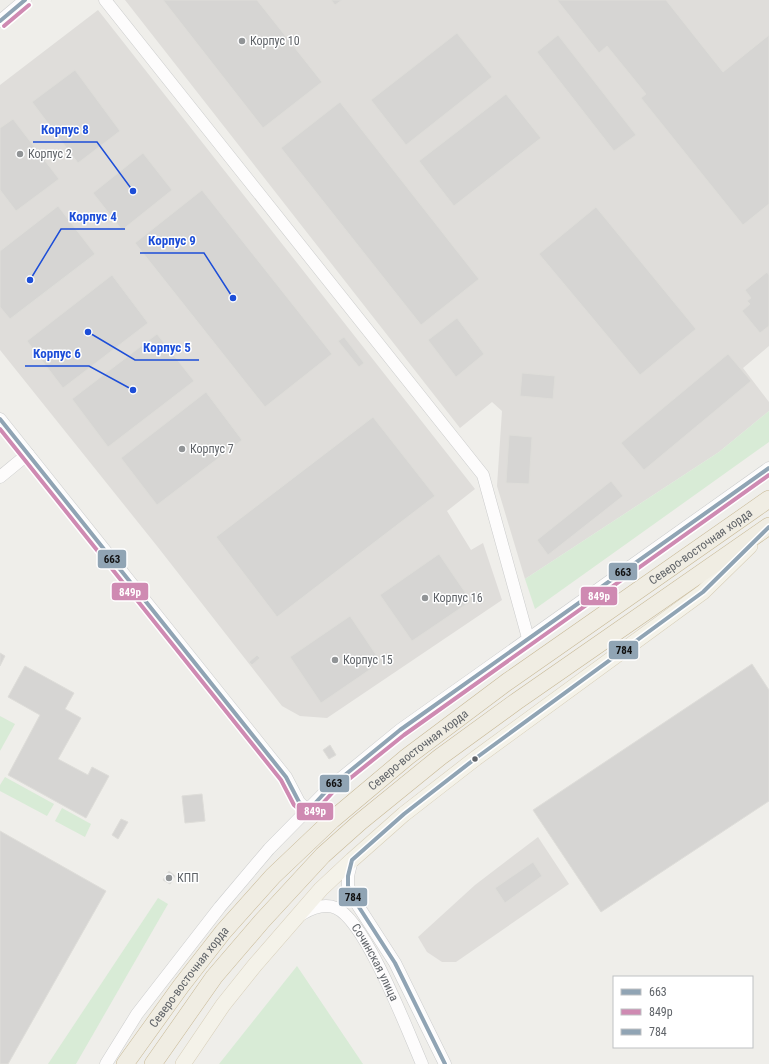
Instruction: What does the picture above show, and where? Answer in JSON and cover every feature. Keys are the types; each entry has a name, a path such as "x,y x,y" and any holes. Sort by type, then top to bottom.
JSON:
{"highway":[{"name":"Северо-восточная хорда","path":"125,1064 176,992 223,932 273,876 332,820 407,758 507,682 769,498"},
{"name":"Северо-восточная хорда","path":"153,1064 214,977 257,926 323,855 360,822 440,757 517,701 769,526"}],"main road":[{"path":"183,1064 223,1005 295,918 321,889 352,860 404,814 476,758 703,592 769,526"}],"street":[{"path":"0,21 25,0"},
{"path":"105,0 483,475 528,638"},
{"path":"0,419 286,777 299,802 308,811"},
{"path":"0,477 28,454"},
{"path":"106,1064 137,1014 220,907 269,849 329,788 400,730 769,468"},
{"path":"742,488 769,473"},
{"name":"Сочинская улица","path":"352,860 348,876 348,886 355,900 395,963 445,1064"},
{"name":"Сочинская улица","path":"295,918 314,907 327,906 336,908 345,914 359,932 380,968 399,1008 422,1064"}],"shaded area":[{"path":"125,0 769,0 769,346 743,368 769,402 769,411 719,452 525,579 497,486 502,411 492,402 460,428"},
{"path":"98,10 475,489 447,511 471,550 483,543 502,600 327,718 300,716 282,706 157,546 0,350 0,85"},
{"path":"538,837 569,884 456,962 442,962 427,952 418,937 475,885"}],"green space":[{"path":"769,411 769,442 535,609 525,579 719,452"},
{"path":"0,716 15,724 0,751"},
{"path":"5,777 54,804 47,816 0,791 0,785"},
{"path":"62,808 91,824 85,837 55,821"},
{"path":"158,898 168,904 76,1064 48,1064"},
{"path":"297,966 363,1064 219,1064"}],"building":[{"name":"Корпус 10","path":"163,0 257,0 322,82 263,128"},
{"path":"331,0 342,0 335,5"},
{"path":"557,0 666,0 723,72 769,35 769,204 743,225 641,98 646,94 607,46 599,53"},
{"path":"457,33 492,77 406,145 371,100"},
{"path":"558,35 636,135 614,151 537,52"},
{"path":"75,70 120,131 78,163 32,102"},
{"path":"506,94 541,138 454,206 419,161"},
{"path":"340,102 479,279 421,325 281,148"},
{"name":"Корпус 2","path":"13,119 59,179 16,211 0,190 0,128"},
{"path":"143,153 172,190 122,230 93,193"},
{"path":"202,190 332,354 265,407 135,243"},
{"path":"58,206 95,254 10,319 0,307 0,251"},
{"path":"596,207 696,329 640,375 539,254"},
{"path":"767,272 769,275 769,326 760,333 742,311 750,304 747,301 751,298 745,290"},
{"path":"112,275 148,323 63,388 27,341"},
{"path":"457,318 484,354 456,377 428,340"},
{"path":"157,334 194,381 108,447 72,399"},
{"path":"344,337 364,363 359,367 338,341"},
{"path":"728,354 751,381 644,470 621,443"},
{"path":"522,373 555,376 553,399 520,396"},
{"name":"Корпус 7","path":"206,392 242,440 157,505 121,458"},
{"path":"373,417 435,496 277,617 216,537"},
{"path":"509,435 532,437 529,484 506,483"},
{"path":"611,481 623,496 548,555 537,540"},
{"name":"Корпус 16","path":"439,554 471,601 412,641 380,595"},
{"name":"Корпус 15","path":"350,616 381,662 321,703 290,657"},
{"path":"0,653 5,656 0,666"},
{"path":"257,655 260,658 252,665 249,662"},
{"path":"752,664 769,690 769,801 601,912 533,810"},
{"path":"25,666 74,693 65,709 81,718 58,759 88,775 92,767 109,776 86,818 8,775 40,715 8,697"},
{"path":"330,745 336,755 329,759 323,750"},
{"path":"202,794 205,821 185,823 182,796"},
{"path":"121,819 128,822 118,839 112,835"},
{"path":"0,831 106,891 8,1064 0,1064"},
{"path":"533,862 542,876 505,903 495,888"},
{"name":"КПП","path":"169,871 175,876 170,884 163,880"}],"transit line":[{"name":"663","path":"0,21 25,0"},
{"name":"849р","path":"4,26 29,5"},
{"name":"663","path":"0,419 286,777 299,802 308,811 329,788 400,730 769,468"},
{"name":"849р","path":"0,429 281,780 294,805 308,817 312,815 333,792 404,735 769,475"},
{"name":"784","path":"445,1064 395,963 355,901 348,886 348,876 352,860 404,814 476,758 703,592 769,527"}],"place":[{"name":"Корпус 10","path":"242,41"},
{"name":"Корпус 2","path":"20,154"},
{"name":"Корпус 8","path":"133,191"},
{"name":"Корпус 4","path":"30,280"},
{"name":"Корпус 9","path":"233,298"},
{"name":"Корпус 5","path":"88,332"},
{"name":"Корпус 6","path":"133,390"},
{"name":"Корпус 7","path":"182,449"},
{"name":"Корпус 16","path":"425,598"},
{"name":"Корпус 15","path":"335,660"},
{"name":"КПП","path":"169,878"}]}
